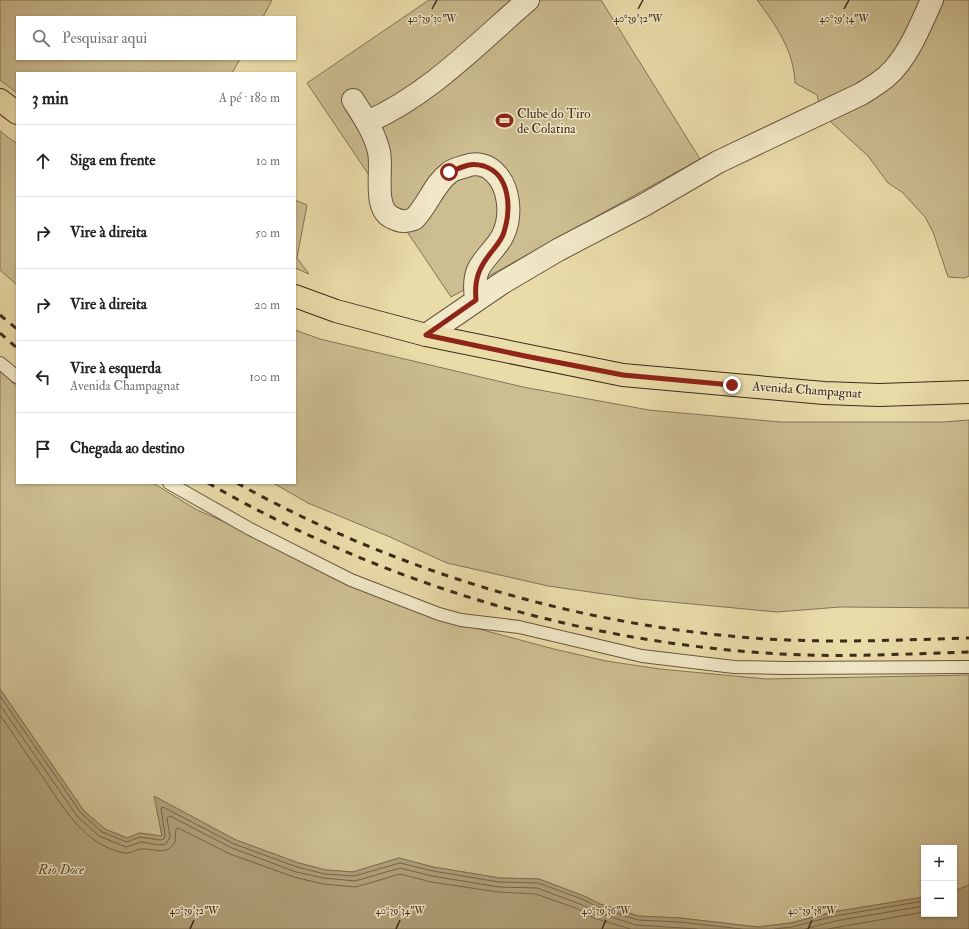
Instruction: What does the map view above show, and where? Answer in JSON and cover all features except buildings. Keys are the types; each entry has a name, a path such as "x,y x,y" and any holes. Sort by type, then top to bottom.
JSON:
{"main road":[{"path":"0,100 16,113"},
{"name":"Avenida Champagnat","path":"296,296 336,311 426,335 623,375 832,393 879,395 969,392"}],"street":[{"path":"366,122 385,114 431,85 528,0"},
{"path":"426,335 476,300 558,250 644,205 718,162 874,86 886,77 897,65 920,28 932,0"},
{"path":"353,100 366,122 379,152 380,198 383,208 391,217 406,222 414,218 420,213 437,186 449,172 470,164 490,168 498,176 506,189 508,205 504,234 479,268 475,287 476,300"}],"lane":[{"path":"0,362 16,376"},
{"path":"171,484 250,529 351,580 432,611 461,620 519,627 642,656 734,667 784,668 969,666"}],"shaded area":[{"path":"0,0 272,0 264,16 16,16 16,60 239,60 233,72 16,72 16,92 0,80"},
{"name":"Clube do Tiro de Colatina","path":"429,0 601,0 700,159 451,297 307,83"},
{"path":"757,0 969,0 969,276 965,278 948,277 933,232 925,217 902,192 888,183 868,156 821,111 817,95 795,83 794,71 788,49 771,19"},
{"path":"0,131 16,143 16,284 0,270"},
{"path":"296,200 307,205 297,258 309,274 296,268"},
{"path":"296,330 320,339 523,387 649,410 780,422 943,422 969,420 969,608 840,607 777,612 639,599 548,586 447,563 390,537 308,503 275,484 296,484"},
{"path":"0,370 16,386 16,484 155,484 197,510 464,625 606,661 660,669 767,679 969,675 969,885 957,890 957,845 921,845 921,897 833,912 791,923 758,927 680,918 638,916 600,904 584,896 539,879 500,878 433,867 399,858 353,872 326,870 298,863 236,840 155,797 162,837 140,833 127,838 105,829 84,811 0,689"}],"water":[{"name":"Rio Doce","path":"0,689 84,811 105,829 127,838 140,833 162,836 154,796 236,840 299,863 326,870 353,872 399,858 433,867 500,878 539,879 584,896 600,904 638,916 680,918 758,927 791,923 833,912 921,897 921,917 957,917 957,890 969,885 969,929 0,929"}],"railway":[{"path":"0,315 16,328"},
{"path":"0,333 16,347"},
{"path":"210,484 273,518 340,549 408,576 478,600 548,619 620,635 693,646 766,653 893,655 969,652"},
{"path":"239,484 299,515 362,544 427,569 493,590 561,608 629,622 698,633 767,639 843,641 969,638"}],"place":[{"name":"Clube do Tiro de Colatina","path":"504,121"}],"route":[{"path":"449,172 470,164 490,168 498,176 506,189 508,205 507,218 504,234 479,268 475,287 476,300 426,335 623,375 732,385"}]}
